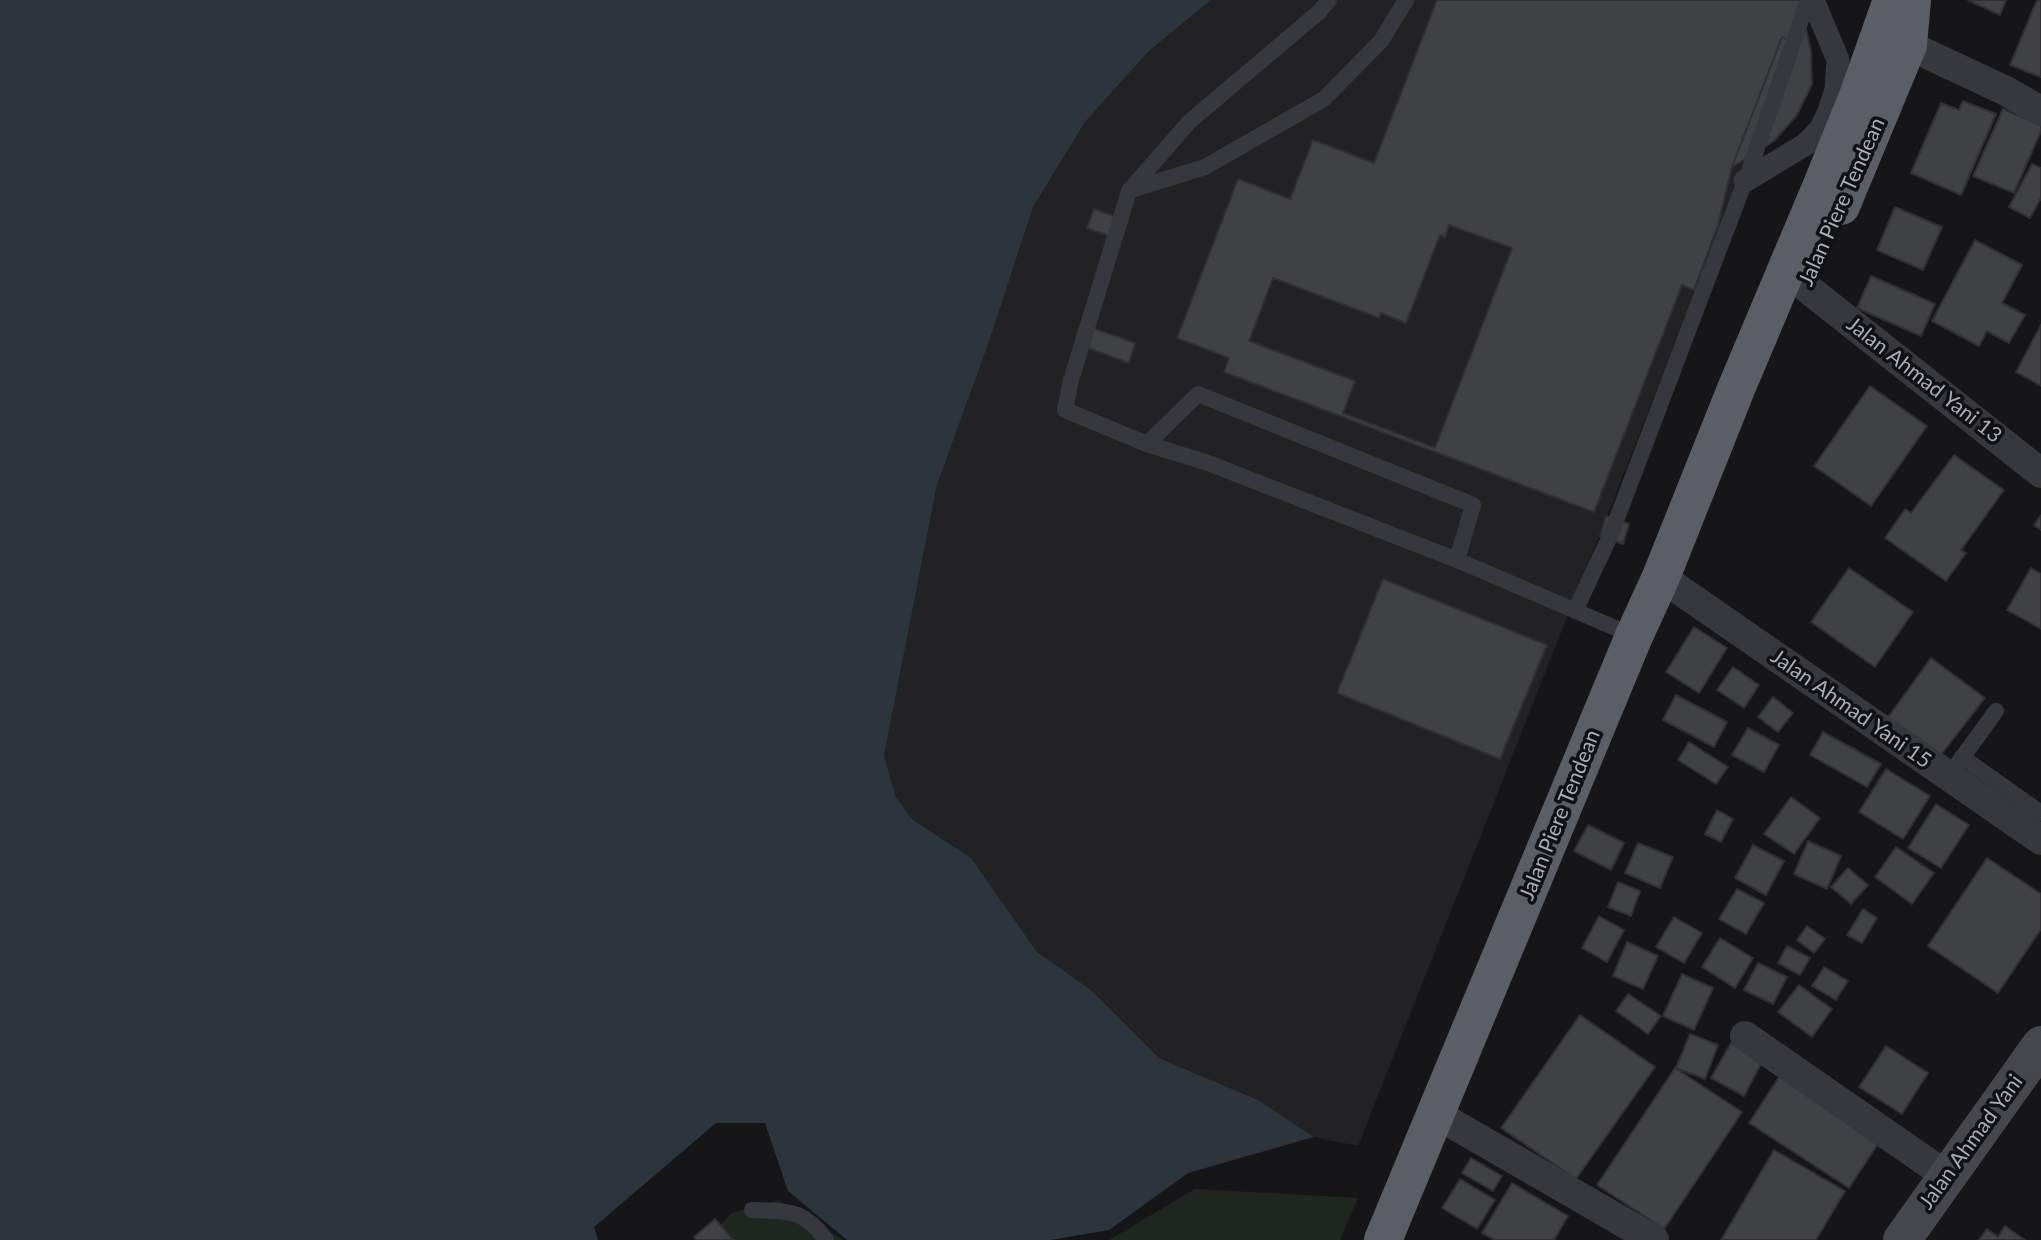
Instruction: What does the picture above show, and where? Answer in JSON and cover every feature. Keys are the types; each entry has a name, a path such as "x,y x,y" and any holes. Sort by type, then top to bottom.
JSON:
{"highway":[{"name":"Jalan Piere Tendean","path":"1383,1240 1661,577 1736,388 1858,96 1889,30 1912,0"},
{"name":"Jalan Piere Tendean","path":"1736,388 1783,315 1807,288 1889,30"}],"main road":[{"name":"Jalan Ahmad Yani","path":"1902,1240 2041,1045"}],"street":[{"path":"1745,181 1807,144 1820,130 1828,114 1836,89 1838,60 1813,0"},
{"path":"1838,60 1889,30 2041,111"},
{"path":"1807,144 1815,158 1822,185"},
{"name":"Jalan Ahmad Yani 13","path":"1807,288 2041,473"},
{"name":"Jalan Ahmad Yani 15","path":"1661,577 2003,800 2041,841"},
{"path":"1745,1036 1947,1176"},
{"path":"1436,1114 1654,1240"}],"lane":[{"path":"1329,0 1319,12 1189,122 1129,191 1071,380 1065,410 1147,444 1208,463 1457,560 1634,636"},
{"path":"1129,191 1205,167 1324,99 1381,41 1406,0"},
{"path":"1575,611 1611,534 1745,181 1808,0"},
{"path":"1147,444 1198,394 1473,505 1457,560"},
{"path":"1955,767 1996,711"},
{"path":"2003,800 2041,813"},
{"path":"752,1210 794,1212 817,1228 827,1240"}],"shaded area":[{"path":"0,0 1211,0 1149,51 1085,122 1033,207 990,339 937,485 884,755 896,797 913,820 971,858 1037,952 1091,990 1159,1058 1258,1100 1314,1137 1188,1173 1109,1230 1050,1240 847,1240 788,1191 765,1123 716,1123 594,1227 598,1240 0,1240"},
{"path":"1211,0 1811,0 1358,1146 1314,1137 1258,1100 1159,1058 1091,990 1037,952 971,858 913,820 896,797 884,755 937,485 990,339 1033,207 1085,122 1149,51"},
{"path":"1195,1189 1358,1198 1340,1240 1109,1240"},
{"path":"778,1200 843,1240 706,1240 732,1213"}],"building":[{"path":"1437,0 1803,0 1788,40 1782,37 1732,167 1718,225 1694,290 1682,285 1594,512 1224,372 1229,358 1177,338 1238,179 1290,199 1313,140 1374,163"},
{"path":"1968,0 2006,0 2000,15"},
{"path":"2037,0 2041,0 2041,77 2010,65"},
{"path":"1801,8 1811,51 1812,84 1797,115 1774,141 1732,167 1782,37 1788,40"},
{"path":"1963,101 1996,114 1961,195 1911,173 1941,103 1959,110"},
{"path":"2003,109 2041,125 2041,131 2014,193 1973,176"},
{"path":"2032,164 2041,168 2041,198 2030,218 2009,207"},
{"path":"1895,207 1942,227 1923,270 1877,250"},
{"path":"1094,209 1128,221 1121,240 1087,228"},
{"path":"1449,225 1512,248 1435,448 1343,413 1355,381 1249,341 1273,278 1379,318 1381,313 1406,323 1440,235 1445,237"},
{"path":"1975,240 2022,265 2002,303 2025,315 2009,343 1987,331 1979,346 1932,321"},
{"path":"1871,276 1935,304 1921,336 1857,308"},
{"path":"1084,325 1135,343 1129,363 1077,344"},
{"path":"2041,325 2041,386 2016,372"},
{"path":"1870,386 1927,426 1871,506 1814,466"},
{"path":"1954,455 2004,490 1961,550 1966,553 1946,581 1885,538 1905,509 1911,513"},
{"path":"2041,515 2041,530 2034,525"},
{"path":"1606,516 1629,524 1623,544 1600,536"},
{"path":"1849,568 1913,612 1875,667 1811,622"},
{"path":"2031,568 2041,574 2041,629 2007,610"},
{"path":"1383,579 1547,645 1500,759 1337,693"},
{"path":"1694,627 1727,648 1699,693 1666,672"},
{"path":"1931,658 1985,698 1940,756 1886,720"},
{"path":"1733,667 1759,685 1744,708 1717,690"},
{"path":"1676,695 1727,722 1714,747 1663,720"},
{"path":"1773,697 1793,713 1778,732 1758,717"},
{"path":"1748,728 1779,745 1764,772 1732,755"},
{"path":"1823,732 1881,764 1867,787 1810,755"},
{"path":"1689,742 1728,767 1716,784 1678,760"},
{"path":"1886,769 1930,796 1903,839 1859,812"},
{"path":"1791,797 1820,818 1794,854 1764,834"},
{"path":"1936,804 1969,825 1941,868 1908,848"},
{"path":"1717,810 1733,819 1721,842 1705,834"},
{"path":"1588,825 1624,843 1611,870 1574,851"},
{"path":"1808,841 1841,856 1827,889 1794,874"},
{"path":"1638,843 1673,857 1660,888 1625,873"},
{"path":"1753,845 1784,861 1766,895 1735,878"},
{"path":"1896,847 1934,873 1912,904 1875,877"},
{"path":"1987,858 2041,894 2041,929 1998,993 1928,946"},
{"path":"1848,868 1868,885 1851,904 1831,887"},
{"path":"1618,882 1640,891 1631,916 1608,907"},
{"path":"1737,889 1764,903 1746,934 1719,919"},
{"path":"1863,909 1877,918 1862,943 1847,935"},
{"path":"1599,916 1624,930 1607,962 1582,948"},
{"path":"1674,917 1702,933 1684,963 1656,947"},
{"path":"1807,926 1825,939 1814,953 1797,940"},
{"path":"1720,938 1753,958 1735,988 1702,967"},
{"path":"1627,942 1658,956 1643,989 1613,976"},
{"path":"1787,946 1810,958 1800,975 1778,963"},
{"path":"1758,963 1787,977 1773,1004 1744,990"},
{"path":"1824,967 1848,981 1836,1000 1812,986"},
{"path":"1682,974 1713,988 1694,1030 1663,1016"},
{"path":"1799,985 1832,1009 1812,1037 1778,1012"},
{"path":"1628,994 1661,1016 1648,1034 1616,1011"},
{"path":"1580,1015 1655,1067 1576,1179 1501,1128"},
{"path":"1690,1034 1718,1045 1705,1079 1676,1068"},
{"path":"1731,1043 1763,1060 1744,1096 1711,1078"},
{"path":"1886,1046 1928,1073 1902,1114 1859,1087"},
{"path":"1675,1068 1742,1112 1664,1229 1597,1185"},
{"path":"1783,1071 1883,1136 1849,1188 1749,1123"},
{"path":"1774,1150 1845,1191 1816,1240 1721,1240"},
{"path":"1471,1158 1502,1176 1493,1191 1462,1173"},
{"path":"1460,1179 1495,1200 1477,1229 1442,1208"},
{"path":"1512,1183 1568,1216 1554,1240 1495,1240 1482,1233"},
{"path":"715,1219 733,1240 696,1240 694,1237"},
{"path":"2005,1226 2025,1240 1979,1240 1987,1229 1998,1237"}]}
